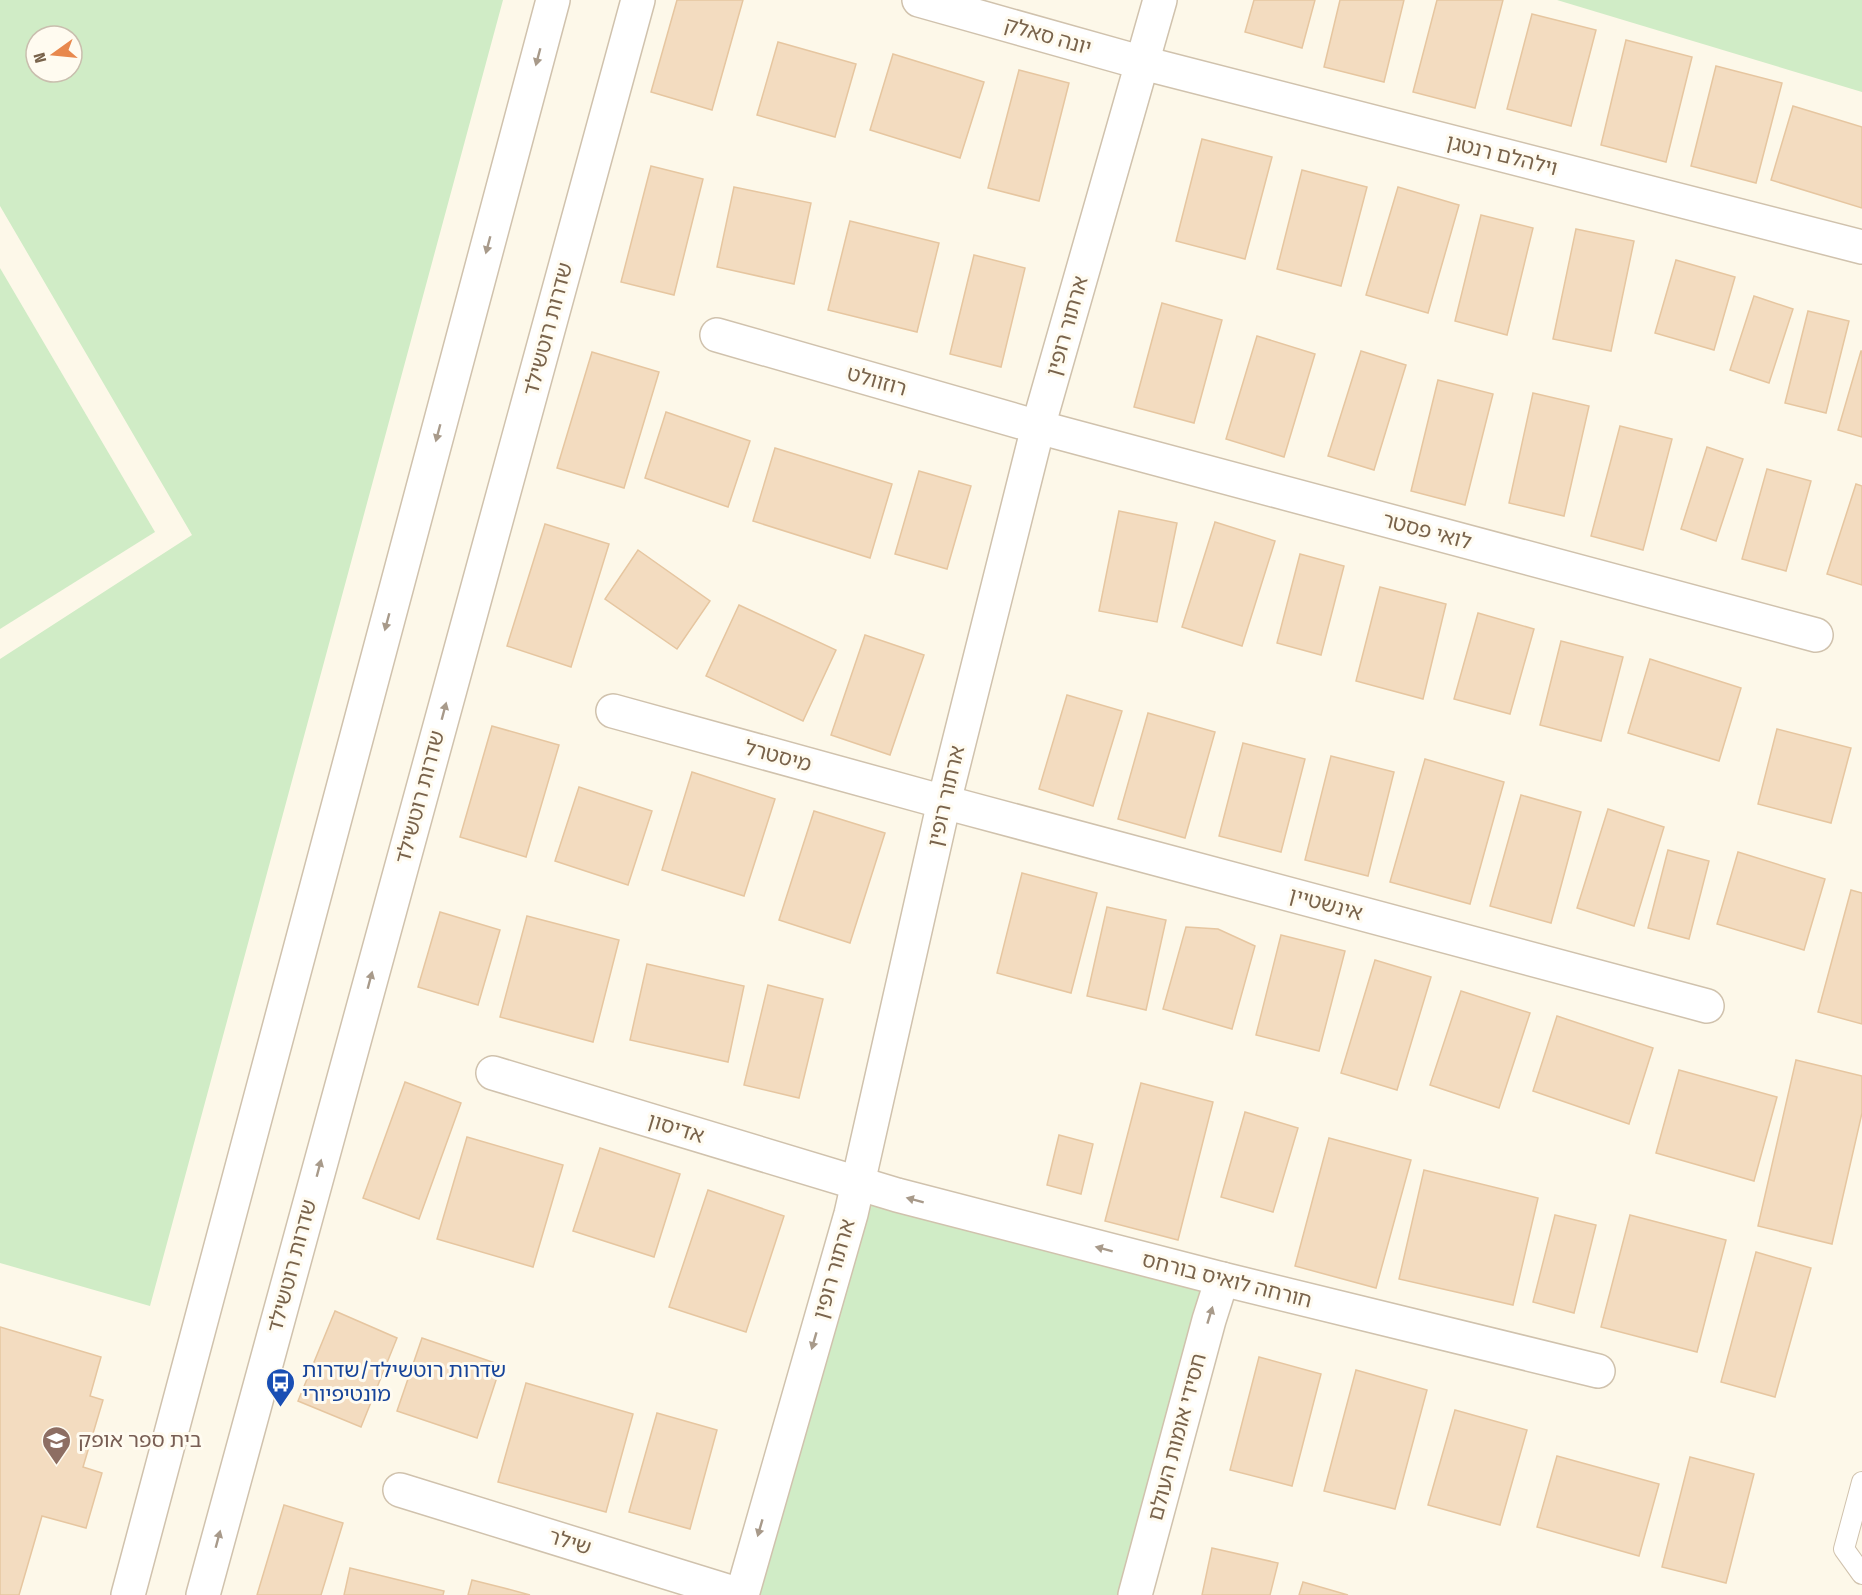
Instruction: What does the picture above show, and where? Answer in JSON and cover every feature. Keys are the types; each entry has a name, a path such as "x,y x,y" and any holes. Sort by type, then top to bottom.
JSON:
{"street":[{"path":"128,1595 553,0"},
{"name":"שדרות רוטשילד","path":"202,1595 638,0"},
{"name":"יונה סאלק","path":"919,0 1143,63"},
{"name":"ארתור רופין","path":"741,1595 858,1184 944,802 1038,427 1160,0"},
{"name":"וילהלם רנטגן","path":"1143,63 1862,247"},
{"name":"רוזוולט","path":"717,334 1038,427"},
{"name":"לואי פסטר","path":"1038,427 1816,635"},
{"name":"מיסטרל","path":"613,711 944,802"},
{"name":"אינשטיין","path":"944,802 1707,1006"},
{"name":"אדיסון","path":"494,1073 858,1184"},
{"name":"חורחה לואיס בורחס","path":"858,1184 1222,1279 1598,1371"},
{"name":"חסידי אומות העולם","path":"1136,1595 1222,1279"},
{"name":"שילר","path":"400,1490 741,1595"}],"lane":[{"path":"1862,1482 1844,1549 1862,1574"}],"green space":[{"path":"0,0 503,0 150,1306 0,1263 0,659 192,535 0,206"},
{"path":"1557,0 1862,0 1862,92"},
{"path":"0,268 155,532 0,629"},
{"path":"858,1184 1222,1279 1135,1595 742,1595"}],"building":[{"path":"677,0 743,0 712,110 651,92"},
{"path":"1254,0 1315,0 1302,48 1245,32"},
{"path":"1340,0 1404,0 1384,82 1324,67"},
{"path":"1437,0 1503,0 1475,108 1413,92"},
{"path":"1532,14 1596,30 1571,126 1507,109"},
{"path":"1626,40 1692,57 1666,162 1601,145"},
{"path":"778,42 856,64 835,137 757,115"},
{"path":"893,54 984,82 960,158 870,130"},
{"path":"1716,66 1782,83 1756,183 1691,166"},
{"path":"1019,70 1069,83 1039,201 988,188"},
{"path":"1793,106 1862,127 1862,208 1771,180"},
{"path":"1202,139 1272,157 1245,259 1176,241"},
{"path":"651,166 703,179 674,295 621,282"},
{"path":"1302,170 1367,187 1341,286 1277,269"},
{"path":"734,187 811,203 794,284 717,267"},
{"path":"1398,187 1459,205 1428,313 1366,295"},
{"path":"1481,215 1533,228 1507,335 1455,321"},
{"path":"850,221 939,243 917,332 828,310"},
{"path":"1576,229 1634,241 1611,351 1553,339"},
{"path":"974,255 1025,268 1001,367 950,354"},
{"path":"1676,260 1735,277 1714,350 1655,333"},
{"path":"1754,296 1793,309 1769,383 1730,370"},
{"path":"1162,303 1222,320 1194,423 1134,407"},
{"path":"1808,311 1849,321 1826,413 1785,403"},
{"path":"1257,336 1315,354 1284,457 1226,439"},
{"path":"1361,351 1406,365 1374,470 1328,456"},
{"path":"1862,351 1862,437 1838,430"},
{"path":"592,352 659,372 624,488 557,468"},
{"path":"1438,380 1493,394 1465,505 1411,491"},
{"path":"1533,393 1589,406 1564,516 1509,503"},
{"path":"666,412 750,441 728,507 645,478"},
{"path":"1620,426 1672,439 1643,550 1591,536"},
{"path":"1707,447 1743,459 1716,541 1681,529"},
{"path":"775,448 892,484 870,558 753,521"},
{"path":"1767,469 1811,481 1786,571 1742,559"},
{"path":"919,471 971,486 947,569 895,554"},
{"path":"1856,484 1862,486 1862,585 1827,574"},
{"path":"1119,511 1177,523 1157,622 1099,611"},
{"path":"1215,522 1275,541 1242,646 1182,627"},
{"path":"545,524 609,544 571,667 507,646"},
{"path":"638,550 710,601 677,649 605,599"},
{"path":"1300,554 1344,566 1321,655 1277,643"},
{"path":"1380,587 1446,604 1423,699 1356,681"},
{"path":"739,605 836,650 803,721 706,676"},
{"path":"1478,613 1534,629 1510,714 1454,699"},
{"path":"865,635 924,655 890,755 831,735"},
{"path":"1561,641 1623,657 1601,741 1540,725"},
{"path":"1650,659 1741,688 1719,761 1628,733"},
{"path":"1067,695 1122,711 1093,806 1039,789"},
{"path":"1148,713 1215,732 1185,838 1118,819"},
{"path":"492,726 559,745 526,857 460,837"},
{"path":"1777,729 1851,748 1831,823 1758,804"},
{"path":"1243,743 1305,759 1281,852 1219,836"},
{"path":"1331,756 1394,772 1368,876 1305,860"},
{"path":"1425,759 1504,782 1470,904 1390,882"},
{"path":"692,772 775,799 744,896 662,870"},
{"path":"579,787 652,811 628,885 555,861"},
{"path":"1521,795 1581,812 1551,923 1490,906"},
{"path":"1608,809 1664,827 1634,926 1577,908"},
{"path":"814,811 885,833 850,943 779,920"},
{"path":"1668,850 1709,861 1689,939 1648,928"},
{"path":"1738,852 1825,879 1804,950 1717,924"},
{"path":"1022,873 1097,893 1071,993 997,973"},
{"path":"1851,890 1862,893 1862,1024 1818,1012"},
{"path":"1107,907 1166,920 1146,1010 1087,996"},
{"path":"440,912 500,930 478,1005 418,987"},
{"path":"527,916 619,940 593,1042 500,1017"},
{"path":"1186,927 1218,929 1255,946 1232,1029 1163,1009"},
{"path":"1281,935 1345,951 1319,1051 1256,1035"},
{"path":"1375,960 1431,977 1397,1090 1341,1073"},
{"path":"647,964 744,986 728,1062 630,1040"},
{"path":"768,985 823,999 799,1098 744,1085"},
{"path":"1461,991 1530,1013 1499,1108 1430,1085"},
{"path":"1557,1016 1653,1048 1629,1124 1533,1091"},
{"path":"1796,1060 1862,1076 1862,1113 1832,1244 1758,1226"},
{"path":"1679,1070 1777,1097 1754,1181 1656,1153"},
{"path":"405,1082 461,1103 419,1219 363,1198"},
{"path":"1141,1083 1213,1102 1178,1240 1105,1221"},
{"path":"1245,1112 1298,1128 1273,1212 1221,1197"},
{"path":"1059,1135 1093,1144 1081,1194 1047,1185"},
{"path":"467,1137 563,1165 533,1267 437,1239"},
{"path":"1329,1138 1411,1160 1376,1288 1295,1266"},
{"path":"600,1148 680,1174 654,1257 573,1231"},
{"path":"1424,1170 1538,1198 1513,1305 1399,1279"},
{"path":"708,1190 784,1216 746,1332 669,1307"},
{"path":"1555,1215 1596,1225 1574,1313 1533,1302"},
{"path":"1630,1215 1726,1240 1697,1352 1601,1327"},
{"path":"1756,1252 1811,1268 1775,1397 1721,1382"},
{"path":"335,1311 397,1338 361,1427 298,1401"},
{"path":"0,1327 101,1357 90,1396 103,1400 83,1467 102,1473 86,1528 42,1516 19,1595 0,1595"},
{"path":"422,1338 501,1365 477,1438 397,1411"},
{"path":"1259,1357 1321,1374 1292,1486 1230,1470"},
{"path":"1356,1370 1427,1390 1395,1509 1324,1491"},
{"path":"526,1383 633,1414 606,1512 498,1482"},
{"path":"1455,1410 1527,1430 1500,1525 1428,1505"},
{"path":"657,1413 717,1430 690,1529 629,1512"},
{"path":"1557,1456 1659,1484 1639,1556 1537,1527"},
{"path":"1690,1457 1754,1474 1726,1583 1662,1567"},
{"path":"284,1505 343,1523 321,1595 257,1595"},
{"path":"1212,1548 1278,1563 1270,1595 1202,1595"},
{"path":"350,1568 444,1591 443,1595 344,1595"},
{"path":"472,1580 504,1588 530,1595 468,1595"},
{"path":"1303,1582 1348,1595 1299,1595"}],"place":[{"name":"שדרות רוטשילד/שדרות מונטיפיורי","path":"281,1408"},
{"name":"בית ספר אופק","path":"57,1466"}]}
